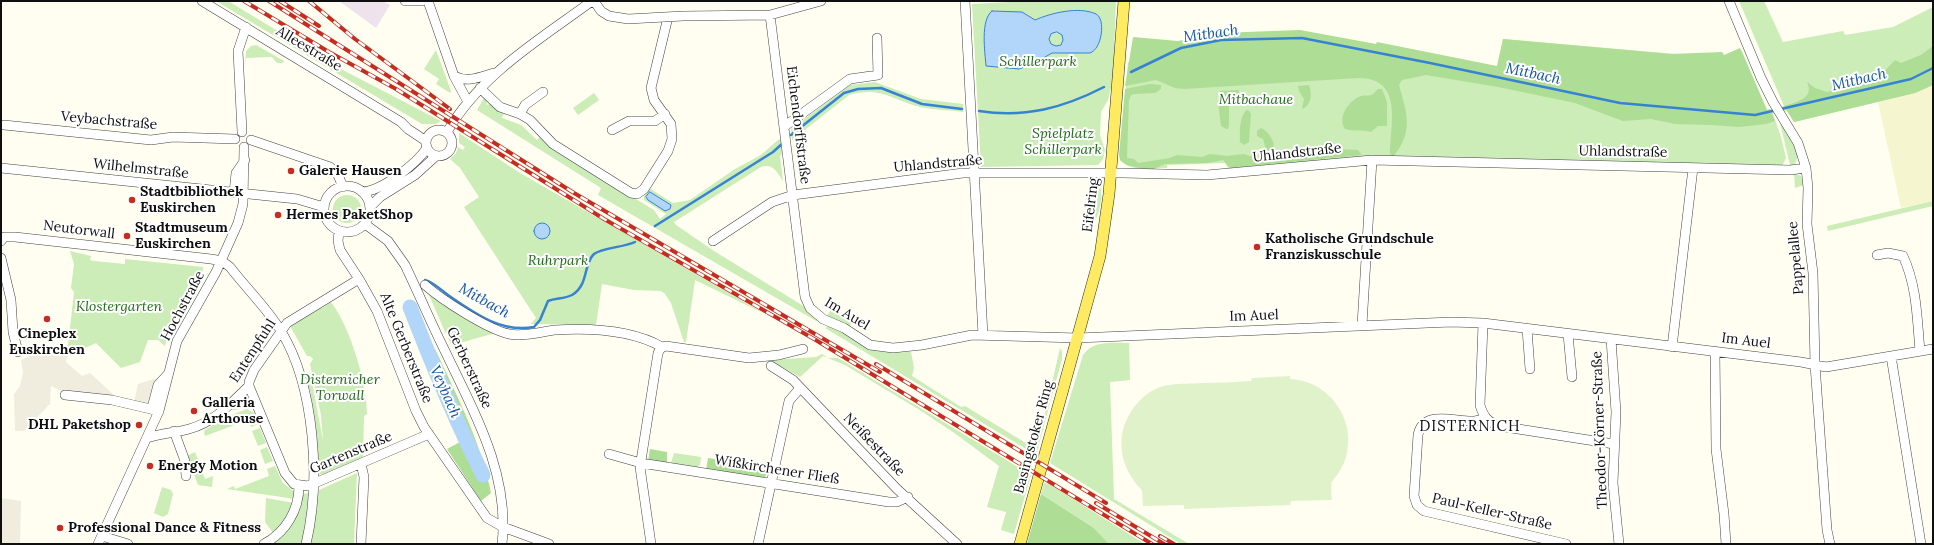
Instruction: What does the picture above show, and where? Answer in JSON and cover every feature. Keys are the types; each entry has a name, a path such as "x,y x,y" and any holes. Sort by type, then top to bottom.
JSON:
{"main road":[{"name":"Eifelring","path":"1078,338 1100,256 1110,173 1124,1"},
{"name":"Basingstoker Ring","path":"1020,544 1078,338"}],"street":[{"name":"Alleestraße","path":"202,1 401,122 407,122 423,131 428,141"},
{"path":"404,1 422,1"},
{"path":"428,1 454,76 468,102"},
{"path":"447,132 468,102 495,72 593,1 604,14 613,18 628,19 770,15 817,2"},
{"path":"965,1 983,335"},
{"name":"Pappelallee","path":"1729,1 1761,78 1798,143 1806,168 1808,188 1807,224 1813,273 1815,365 1830,544"},
{"name":"Eichendorffstraße","path":"713,241 772,202 793,195 770,15"},
{"path":"480,88 500,107 520,114 535,124 553,144 634,194 644,189 671,144 672,129 666,114 654,100 651,88 668,17"},
{"path":"242,132 238,51 246,28"},
{"path":"785,126 850,79 878,75 877,38"},
{"path":"454,76 471,80 495,72"},
{"path":"520,114 525,105 543,92"},
{"path":"612,130 629,121 655,121 666,114"},
{"name":"Veybachstraße","path":"4,125 152,140 173,137 235,139"},
{"path":"362,192 368,192 400,174 421,157 428,141 440,130 447,132 452,140 451,149 445,155 436,156 415,175 375,201 370,207 365,224 353,232 339,231 327,221 324,207 330,194 343,187 353,187 362,192 370,207"},
{"path":"251,140 249,145 244,147 236,144 235,139 237,134 242,132 247,133 251,140 330,167 338,175 343,187"},
{"path":"428,141 436,156"},
{"name":"Hochstraße","path":"158,415 153,404 158,385 168,373 177,342 222,261 238,223 244,194 244,147"},
{"path":"234,193 236,173 245,160"},
{"path":"1362,325 1372,160"},
{"name":"Uhlandstraße","path":"793,195 963,173 1110,173 1207,175 1372,160 1790,170 1806,168"},
{"name":"Wilhelmstraße","path":"1,168 297,199 324,207"},
{"path":"1672,346 1693,168"},
{"name":"Im Auel","path":"793,195 805,297 810,308 818,316 844,328 870,345 880,347 911,347 967,336 983,335 1078,338 1437,322 1483,324 1527,329 1714,351 1826,367 1933,349"},
{"name":"Gerberstraße","path":"365,224 383,237 401,258 476,415 496,471 503,527 502,544"},
{"name":"Alte Gerberstraße","path":"339,231 338,241 340,250 359,279 377,311 416,411 429,434 483,514 503,527 549,544"},
{"name":"Neutorwall","path":"2,239 179,255 222,261"},
{"path":"1878,255 1888,253 1903,256 1909,268 1915,298 1920,351"},
{"path":"1,258 11,300 13,332 18,352"},
{"path":"222,261 230,267 281,331 295,358 303,383 312,444 314,484 311,516 306,544"},
{"name":"Entenpfuhl","path":"147,438 190,429 208,422 223,411 250,386 249,382 254,370 288,323 359,279"},
{"path":"425,285 474,318 508,334 574,329 597,330 653,342 662,347 666,346 749,358 779,355 803,349"},
{"path":"1483,324 1480,400 1481,410 1486,418 1499,426 1614,444"},
{"path":"1527,329 1530,369"},
{"path":"1568,334 1572,377"},
{"name":"Theodor-Körner-Straße","path":"1611,339 1616,391 1614,483 1620,544"},
{"path":"650,544 641,482 640,462 657,359 662,347"},
{"path":"1714,351 1715,434 1726,544"},
{"path":"1891,356 1921,544"},
{"name":"Neißestraße","path":"771,366 787,375 897,489 908,497 957,544"},
{"name":"Gartenstraße","path":"250,386 285,473 290,481 299,486 314,484 429,434"},
{"path":"758,544 789,401 800,388"},
{"path":"65,395 112,400 158,415"},
{"path":"158,415 160,429 172,432 185,461 186,476"},
{"path":"128,544 100,540 158,415"},
{"name":"Paul-Keller-Straße","path":"1486,418 1474,421 1434,419 1422,427 1418,435 1414,496 1417,505 1424,511 1566,544"},
{"name":"Wißkirchener Fließ","path":"609,454 640,462 889,502 897,502 908,497"},
{"path":"361,464 364,477 361,544"},
{"path":"264,544 282,530 293,514 298,501 299,486"},
{"name":"Pappelallee","path":"1824,544 1828,530"}],"shaded area":[{"path":"339,1 383,1 390,5 376,28"},
{"path":"28,346 38,352 38,354 45,355 64,348 66,349 70,355 67,357 66,362 82,376 90,373 114,395 113,397 63,392 51,386 50,405 48,405 24,431 15,431 14,394 20,386 23,373 21,360 30,356"},
{"path":"157,378 150,405 134,402 138,384"},
{"path":"1,498 21,501 20,544 1,544"}],"green space":[{"path":"216,1 228,1 339,68 441,121 436,124 422,124"},
{"name":"Schillerpark","path":"1029,1 1116,1 1113,79 1108,100 1101,112 1100,135 1105,150 1103,159 1098,165 981,167 972,4"},
{"name":"Mitbachaue","path":"1739,1 1764,1 1783,42 1843,31 1845,35 1893,27 1933,7 1933,85 1915,93 1794,122 1787,111 1773,114 1786,158 1782,166 1371,156 1228,168 1225,163 1167,165 1167,168 1136,168 1130,167 1120,160 1128,62 1496,72 1503,39 1722,58 1742,51 1767,110 1784,106"},
{"path":"1300,30 1376,44 1377,42 1497,66 1503,39 1671,54 1722,52 1724,55 1740,48 1767,110 1770,109 1775,121 1766,124 1739,127 1675,124 1651,119 1623,121 1575,103 1498,87 1426,75 1402,80 1399,85 1407,122 1404,139 1400,148 1393,157 1390,153 1392,128 1391,104 1388,94 1382,85 1372,80 1358,78 1184,89 1175,88 1156,80 1125,86 1133,37 1178,41 1219,33"},
{"path":"256,45 284,61 283,63 277,63 272,57 246,58 245,65 246,51 251,46"},
{"path":"1933,46 1933,85 1915,93 1794,122 1784,106 1799,101 1807,96 1809,87 1807,82 1815,88 1827,92 1881,75 1895,60 1901,63 1921,55"},
{"path":"436,50 451,91 450,93 436,84 439,79 424,69"},
{"path":"875,82 921,99 963,104 963,112 920,107 878,93 860,93 849,95 792,140 791,129 850,85"},
{"path":"1150,84 1161,85 1161,89 1155,93 1131,95 1129,100 1127,158 1134,159 1138,163 1170,158 1177,155 1202,157 1210,154 1227,156 1244,154 1268,162 1275,159 1283,151 1302,155 1338,149 1358,150 1362,155 1230,168 1223,160 1208,163 1165,164 1154,169 1144,169 1127,165 1120,160 1119,155 1125,89"},
{"path":"1309,85 1311,92 1310,99 1308,105 1302,109 1304,99 1298,86"},
{"path":"1933,85 1933,201 1901,208 1878,102 1915,93"},
{"path":"1378,89 1382,89 1387,102 1387,126 1378,126 1371,132 1345,129 1342,119 1343,114 1352,101 1361,96 1372,95"},
{"path":"1239,90 1237,100 1229,103 1229,125 1228,129 1226,129 1221,126 1218,102 1220,91"},
{"path":"594,93 599,100 578,115 573,108"},
{"path":"484,98 488,101 486,104 488,105 490,103 504,112 502,118 521,125 537,140 541,136 560,153 654,210 660,219 666,214 644,200 644,196 649,188 673,203 690,200 735,169 761,155 778,140 783,139 784,150 780,156 783,181 772,167 761,167 674,222 676,225 714,251 805,307 818,322 598,195 601,188 477,110"},
{"path":"1247,110 1251,114 1249,142 1244,145 1240,142 1240,129 1241,120"},
{"path":"1780,123 1791,138 1796,151 1796,162 1792,166 1790,165"},
{"path":"1261,128 1268,133 1274,144 1271,156 1267,153 1263,139 1257,136 1257,131"},
{"name":"Ruhrpark","path":"459,133 520,173 765,314 695,280 686,342 684,342 671,303 661,291 634,290 602,284 596,325 531,324 536,318 464,207 479,197 460,168 450,159 456,153 458,147 463,150 465,147 459,143"},
{"path":"1794,173 1801,176 1804,185 1795,188"},
{"path":"1099,183 1101,203 1094,222"},
{"path":"347,195 357,199 361,209 357,219 347,223 337,219 333,209 337,199"},
{"path":"1933,201 1933,206 1828,231 1827,226"},
{"name":"Klostergarten","path":"70,251 91,256 90,260 94,261 125,264 125,259 203,267 202,278 169,331 165,346 158,340 148,340 140,362 121,368 96,343 70,355 64,348 68,345 74,292 71,288 74,264"},
{"path":"429,295 495,333 456,344 458,351 455,352 448,338 450,337 448,333 446,334"},
{"name":"Disternicher Torwall","path":"331,302 345,326 351,340 361,372 367,414 364,416 363,457 323,474 318,474 311,393 307,383 312,382 323,441 321,415 310,364 313,359 310,356 307,356 290,326 320,306 322,308"},
{"path":"414,306 433,346 431,347 433,350 435,349 475,437 487,474 491,493 481,501 447,449 460,442 429,373 405,309"},
{"path":"830,311 836,311 852,322 850,326 827,316"},
{"path":"829,326 840,330 876,350 911,352 914,368 912,376 961,407 965,406 1034,448 1045,414 1060,348 1062,352 1062,359 1036,455 825,328"},
{"path":"1104,343 1129,343 1130,380 1110,382 1114,499 1189,544 1181,544 1050,463 1083,355 1092,347"},
{"path":"822,354 828,358 838,358 1031,475 1014,534 1001,530 1006,512 987,507 999,466 953,432 845,365 823,356 800,377 778,365 770,364 771,360 816,357"},
{"path":"1290,376 1290,379 1303,381 1326,393 1335,402 1342,413 1347,426 1347,455 1342,467 1331,484 1332,500 1291,501 1290,505 1184,509 1184,505 1143,506 1142,490 1128,472 1123,458 1121,443 1124,426 1138,402 1152,391 1160,387 1173,384 1251,381 1252,378"},
{"path":"248,397 252,409 246,406 236,410 231,410 244,398"},
{"path":"247,409 254,413 258,424 251,427 248,420 205,436 205,430 226,417"},
{"path":"260,428 266,443 258,446 252,431"},
{"path":"267,447 273,461 265,464 260,450"},
{"path":"650,449 667,452 667,463 648,461"},
{"path":"195,452 205,479 213,476 212,487 198,485 187,456"},
{"path":"674,453 701,457 700,465 697,468 671,463"},
{"path":"708,458 768,467 765,478 706,470"},
{"path":"275,466 283,483 295,492 295,499 227,489 234,486 235,489 269,476 267,469"},
{"path":"357,473 354,544 310,544 319,490"},
{"path":"1044,483 1049,484 1145,544 1109,544 1094,528 1041,494"},
{"path":"162,487 171,490 173,494 168,514 163,517 154,513"},
{"path":"310,493 302,544 272,544 302,494"},
{"path":"1041,494 1094,528 1109,544 1027,544"},
{"path":"266,498 294,503 293,508 274,534 265,522"}],"water":[{"path":"992,11 1022,12 1035,20 1065,11 1089,12 1096,14 1101,22 1102,27 1100,40 1094,50 1090,53 1052,53 1033,64 1019,69 986,66 984,37 988,15","holes":["1057,32 1062,35 1063,40 1061,45 1056,46 1051,44 1049,39 1051,34"]},
{"path":"650,192 671,205 670,209 665,211 648,200 646,197"},
{"path":"542,223 549,228 550,231 545,238 542,239 535,234 534,231 539,224"}],"waterway":[{"name":"Mitbach","path":"1131,72 1181,48 1221,40 1302,38 1620,103 1755,115 1911,79 1933,68"},
{"name":"Mitbach","path":"979,111 1013,113 1044,110 1074,101 1104,87"},
{"name":"Mitbach","path":"791,135 844,93 858,89 881,88 922,104 962,109"},
{"name":"Mitbach","path":"655,226 773,152 783,143"},
{"name":"Mitbach","path":"425,280 434,284 448,295 488,320 510,327 534,327 540,320 548,301 572,295 577,291 584,280 588,263 594,254 602,250 635,242"},
{"name":"Veybach","path":"410,307 444,392 483,475"}],"railway":[{"path":"244,1 329,52 396,89 604,219 814,339 1152,544"},
{"path":"269,1 574,193 880,372"},
{"path":"280,1 319,26"},
{"path":"309,1 355,39 450,109"},
{"path":"876,364 1106,503"},
{"path":"1096,503 1164,544"},
{"path":"1160,536 1174,544"}],"place":[{"name":"Galerie Hausen","path":"291,171"},
{"name":"Stadtbibliothek Euskirchen","path":"132,200"},
{"name":"Hermes PaketShop","path":"278,215"},
{"name":"Stadtmuseum Euskirchen","path":"127,236"},
{"name":"Katholische Grundschule Franziskusschule","path":"1257,247"},
{"name":"Cineplex Euskirchen","path":"47,319"},
{"name":"Galleria Arthouse","path":"194,411"},
{"name":"DHL Paketshop","path":"139,425"},
{"name":"Energy Motion","path":"150,466"},
{"name":"Professional Dance & Fitness","path":"60,528"}],"district":[{"name":"DISTERNICH","path":"1470,427"}],"park label":[{"name":"Spielplatz Schillerpark","path":"1063,142"}]}
